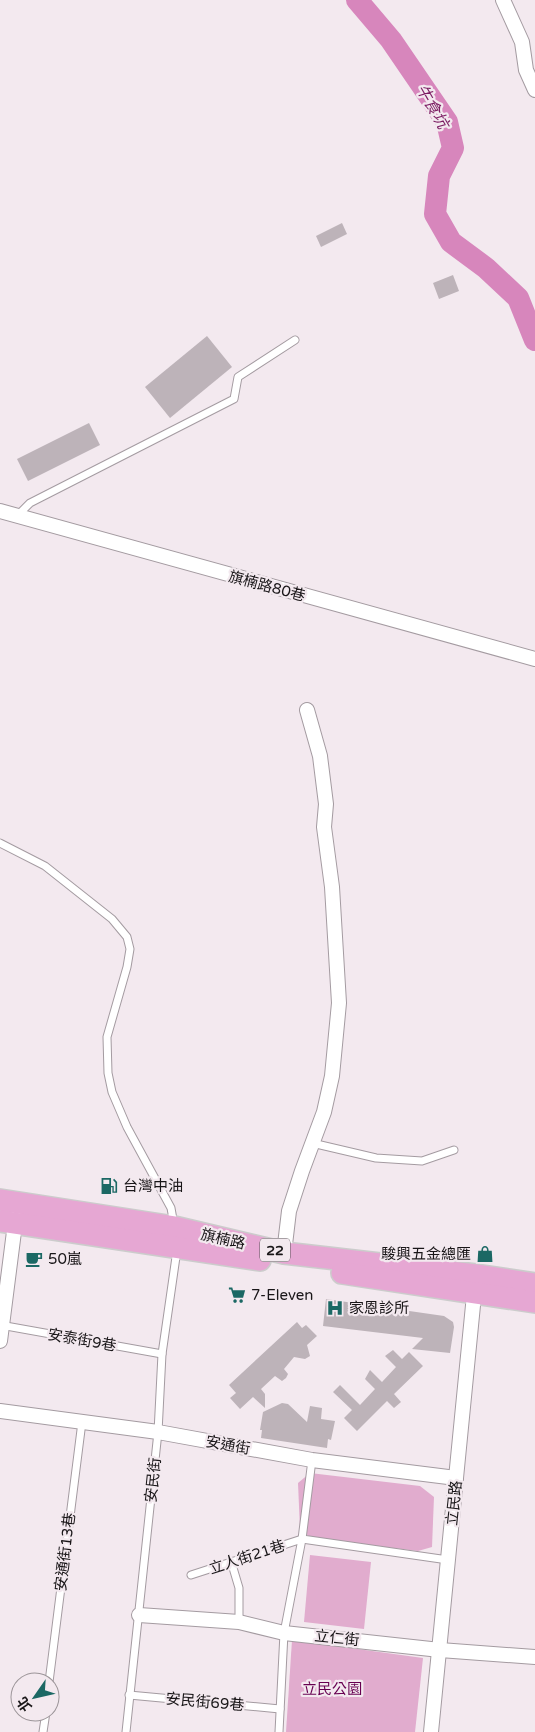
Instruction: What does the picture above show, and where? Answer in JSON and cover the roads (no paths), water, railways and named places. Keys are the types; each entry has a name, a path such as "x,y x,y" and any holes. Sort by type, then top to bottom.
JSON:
{"main road":[{"name":"旗楠路","path":"8,1212 475,1284 535,1284"},
{"name":"旗楠路","path":"176,1237 284,1252 475,1284 535,1302"}],"street":[{"path":"503,0 522,42 526,70 535,90"},
{"name":"旗楠路80巷","path":"0,511 535,659"},
{"path":"284,1252 289,1211 324,1112 332,1076 339,1003 332,887 324,827 326,804 320,756 308,710"},
{"path":"0,1340 8,1212"},
{"name":"立民路","path":"431,1732 475,1284"},
{"name":"安通街","path":"0,1411 158,1432 312,1460 456,1478"},
{"name":"立仁街","path":"139,1615 239,1622 284,1632 440,1650 535,1657"}],"lane":[{"path":"17,516 30,504 234,399 238,377 295,340"},
{"path":"0,843 45,866 112,919 127,937 130,949 127,966 107,1037 108,1073 112,1092 127,1127 171,1208 176,1237"},
{"path":"312,1143 376,1158 422,1161 454,1150"},
{"name":"安民街","path":"126,1732 158,1432 162,1354 176,1237"},
{"name":"安泰街9巷","path":"1,1325 162,1354"},
{"name":"安通街13巷","path":"50,1672 82,1422"},
{"path":"279,1732 284,1632 302,1539 312,1460"},
{"path":"302,1539 448,1560"},
{"name":"立人街21巷","path":"191,1575 302,1539"},
{"path":"231,1561 239,1588 239,1622"},
{"name":"安民街69巷","path":"129,1695 280,1709"}],"waterway":[{"name":"牛食坑","path":"357,0 391,40 447,122 453,148 439,176 435,214 451,242 486,268 518,298 535,340"}],"place":[{"name":"台灣中油","path":"109,1186"},
{"name":"駿興五金總匯","path":"485,1254"},
{"name":"50嵐","path":"34,1259"},
{"name":"7-Eleven","path":"237,1295"},
{"name":"家恩診所","path":"335,1308"}],"park label":[{"name":"立民公園","path":"332,1689"}]}
